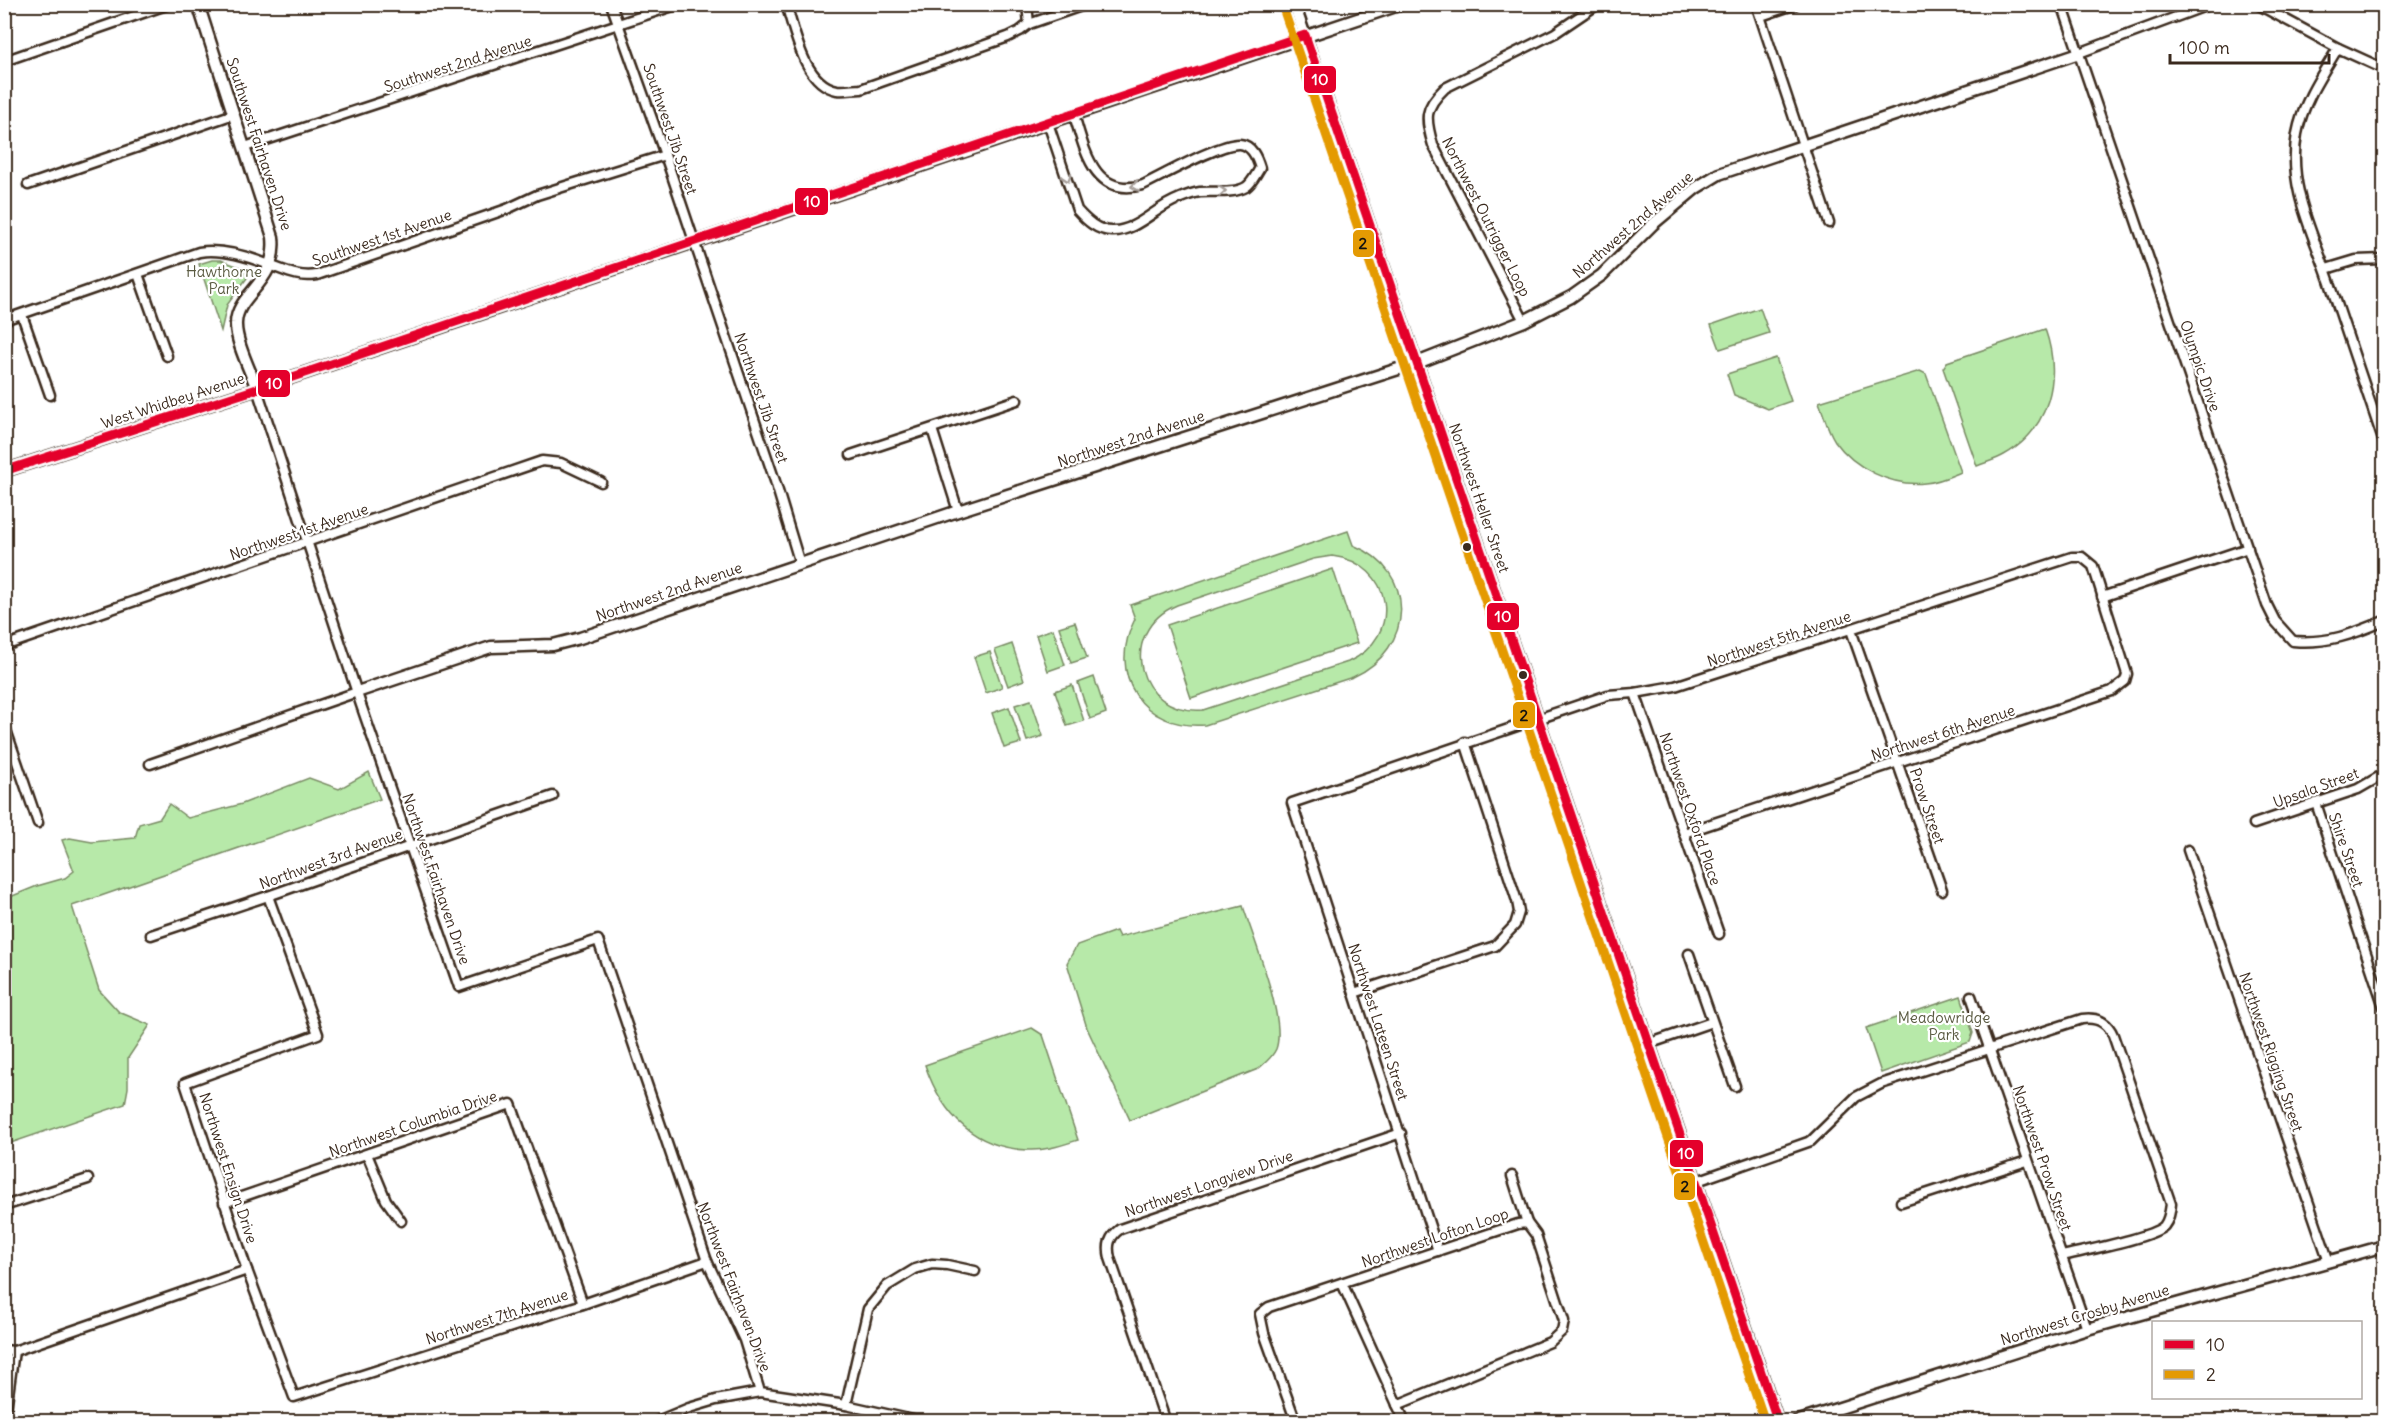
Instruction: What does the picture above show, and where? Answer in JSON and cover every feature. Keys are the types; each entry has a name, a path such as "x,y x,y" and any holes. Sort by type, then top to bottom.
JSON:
{"street":[{"path":"4,61 170,4"},
{"name":"Southwest Fairhaven Drive","path":"198,4 245,147 275,249 264,280 241,307 236,326 257,389"},
{"name":"Southwest Jib Street","path":"611,4 694,243"},
{"name":"Southwest 2nd Avenue","path":"245,147 679,4"},
{"path":"786,4 813,75 824,85 838,90 861,88 985,45 1020,31 1029,24 1087,4"},
{"path":"1028,4 1029,24"},
{"name":"Northwest Heller Street","path":"1294,4 1694,1182 1778,1422"},
{"name":"West Whidbey Avenue","path":"4,471 257,389 1402,4"},
{"name":"Northwest Outrigger Loop","path":"1524,321 1433,145 1427,114 1432,100 1445,88 1555,33 1598,4"},
{"path":"1756,4 1829,223"},
{"path":"1761,16 1796,4"},
{"name":"Olympic Drive","path":"2062,4 2267,605 2276,621 2293,641 2323,642 2349,636 2385,621"},
{"path":"2079,53 2211,4"},
{"path":"2257,4 2338,48 2385,69"},
{"path":"2338,48 2305,103 2297,135 2296,178 2303,211 2326,269 2385,443"},
{"name":"Northwest 2nd Avenue","path":"150,765 491,647 563,643 958,511 1417,363 1524,321 1571,297 1602,275 1653,224 1696,188 1719,174 2079,53"},
{"path":"28,185 234,114"},
{"path":"1048,123 1077,210 1097,227 1112,231 1132,225 1162,205 1187,195 1246,186 1260,168 1257,156 1249,148 1240,144 1224,146 1143,185 1132,188 1111,184 1100,176 1088,161 1074,115"},
{"name":"Southwest 1st Avenue","path":"4,320 198,252 214,249 271,265 293,274 306,277 317,275 507,209 537,195 665,155"},
{"name":"Northwest Jib Street","path":"694,243 775,481 800,564"},
{"path":"2326,269 2356,260 2385,259"},
{"path":"138,274 167,356"},
{"path":"22,315 50,395"},
{"name":"Northwest Fairhaven Drive","path":"257,389 409,846 459,987 598,940 707,1261 744,1340 760,1392"},
{"path":"851,455 1017,400"},
{"path":"932,429 958,511"},
{"name":"Northwest 1st Avenue","path":"4,646 542,462 561,463 601,482"},
{"path":"2102,597 2248,548"},
{"name":"Northwest 5th Avenue","path":"1292,803 1608,694 1635,693 1675,686 2076,556 2087,560 2092,566 2102,597"},
{"name":"Northwest 6th Avenue","path":"1684,833 2112,691 2119,687 2127,674 2102,597"},
{"name":"Prow Street","path":"1851,630 1942,890"},
{"name":"Northwest Oxford Place","path":"1635,693 1719,934"},
{"path":"4,724 38,822"},
{"path":"1354,993 1495,946 1515,925 1519,912 1517,901 1465,742"},
{"name":"Upsala Street","path":"2254,824 2358,789 2385,774"},
{"name":"Northwest 3rd Avenue","path":"151,935 553,796"},
{"name":"Northwest Lateen Street","path":"1292,803 1438,1251"},
{"name":"Shire Street","path":"2316,803 2385,1007"},
{"name":"Northwest Rigging Street","path":"2188,850 2329,1262"},
{"name":"Northwest Ensign Drive","path":"268,896 318,1034 186,1083 247,1270 294,1397"},
{"path":"1689,954 1735,1086"},
{"name":"Northwest Prow Street","path":"1971,996 2086,1329"},
{"path":"1694,1182 1811,1141 1856,1098 1881,1084 2088,1018 2104,1022 2113,1035 2171,1204 2170,1214 2166,1224 2153,1233 2062,1256"},
{"path":"1648,1044 1712,1022"},
{"name":"Northwest Columbia Drive","path":"224,1203 511,1104 583,1304"},
{"name":"Northwest Longview Drive","path":"1166,1422 1110,1258 1109,1240 1113,1234 1119,1229 1401,1133"},
{"path":"367,1154 386,1200 401,1221"},
{"path":"1901,1202 2027,1161"},
{"path":"1512,1176 1527,1223"},
{"path":"4,1206 88,1179"},
{"name":"Northwest Lofton Loop","path":"1342,1283 1518,1224 1527,1223 1536,1235 1564,1321 1560,1334 1550,1342 1397,1405"},
{"name":"Northwest Crosby Avenue","path":"1796,1422 2086,1329 2385,1246"},
{"name":"Northwest 7th Avenue","path":"294,1397 583,1304 707,1261"},
{"path":"846,1405 868,1309 887,1286 915,1269 932,1264 975,1271"},
{"path":"9,1422 6,1410 9,1350 247,1270"},
{"path":"1296,1422 1264,1333 1260,1314 1269,1307 1342,1283 1405,1422"},
{"path":"655,1422 688,1407 760,1392 846,1405 922,1422"}],"green space":[{"name":"Hawthorne Park","path":"221,260 242,268 247,278 227,305 221,331 199,264"},
{"path":"1760,308 1769,333 1720,349 1711,325"},
{"path":"2045,329 2050,347 2052,383 2042,416 2020,444 2001,457 1977,466 1943,368 1947,362"},
{"path":"1776,358 1791,401 1768,409 1734,395 1727,374"},
{"path":"1920,371 1926,374 1961,472 1930,482 1912,483 1887,479 1852,460 1843,451 1830,432 1819,402"},
{"path":"1348,531 1353,545 1374,557 1389,573 1398,591 1401,610 1397,630 1388,648 1373,664 1353,677 1205,725 1183,724 1164,718 1148,708 1136,695 1128,678 1125,660 1127,640 1135,619 1130,605","holes":["1332,556 1353,562 1369,572 1379,586 1384,602 1384,619 1378,636 1366,651 1348,662 1203,710 1180,708 1162,699 1149,686 1142,669 1141,651 1146,633 1158,617 1177,605 1313,559"]},
{"path":"1333,569 1357,643 1191,698 1167,625"},
{"path":"1075,622 1087,658 1071,663 1059,627"},
{"path":"1053,629 1065,665 1048,671 1036,635"},
{"path":"1012,644 1024,680 1008,686 995,650"},
{"path":"990,652 1002,687 986,693 974,657"},
{"path":"1094,677 1106,713 1090,719 1078,683"},
{"path":"1072,685 1084,721 1067,726 1055,691"},
{"path":"1031,700 1043,736 1027,741 1015,705"},
{"path":"1009,707 1021,743 1004,748 992,713"},
{"path":"369,772 380,799 72,906 99,990 119,1012 150,1025 128,1058 128,1088 125,1104 5,1145 5,899 65,878 74,871 62,840 70,838 92,842 135,838 139,824 160,818 169,804 188,818 242,804 309,778 339,789"},
{"path":"1243,906 1273,999 1277,1018 1276,1049 1258,1069 1130,1120 1087,1028 1067,963 1077,945 1116,931 1119,937"},
{"name":"Meadowridge Park","path":"1961,996 1973,1033 1970,1042 1881,1073 1866,1028"},
{"path":"1032,1028 1043,1035 1078,1140 1034,1150 1008,1148 991,1143 962,1125 941,1099 925,1065"}],"transit line":[{"name":"2","path":"1283,8 1765,1422"},
{"name":"10","path":"4,471 257,389 1305,35 1778,1422"}]}
